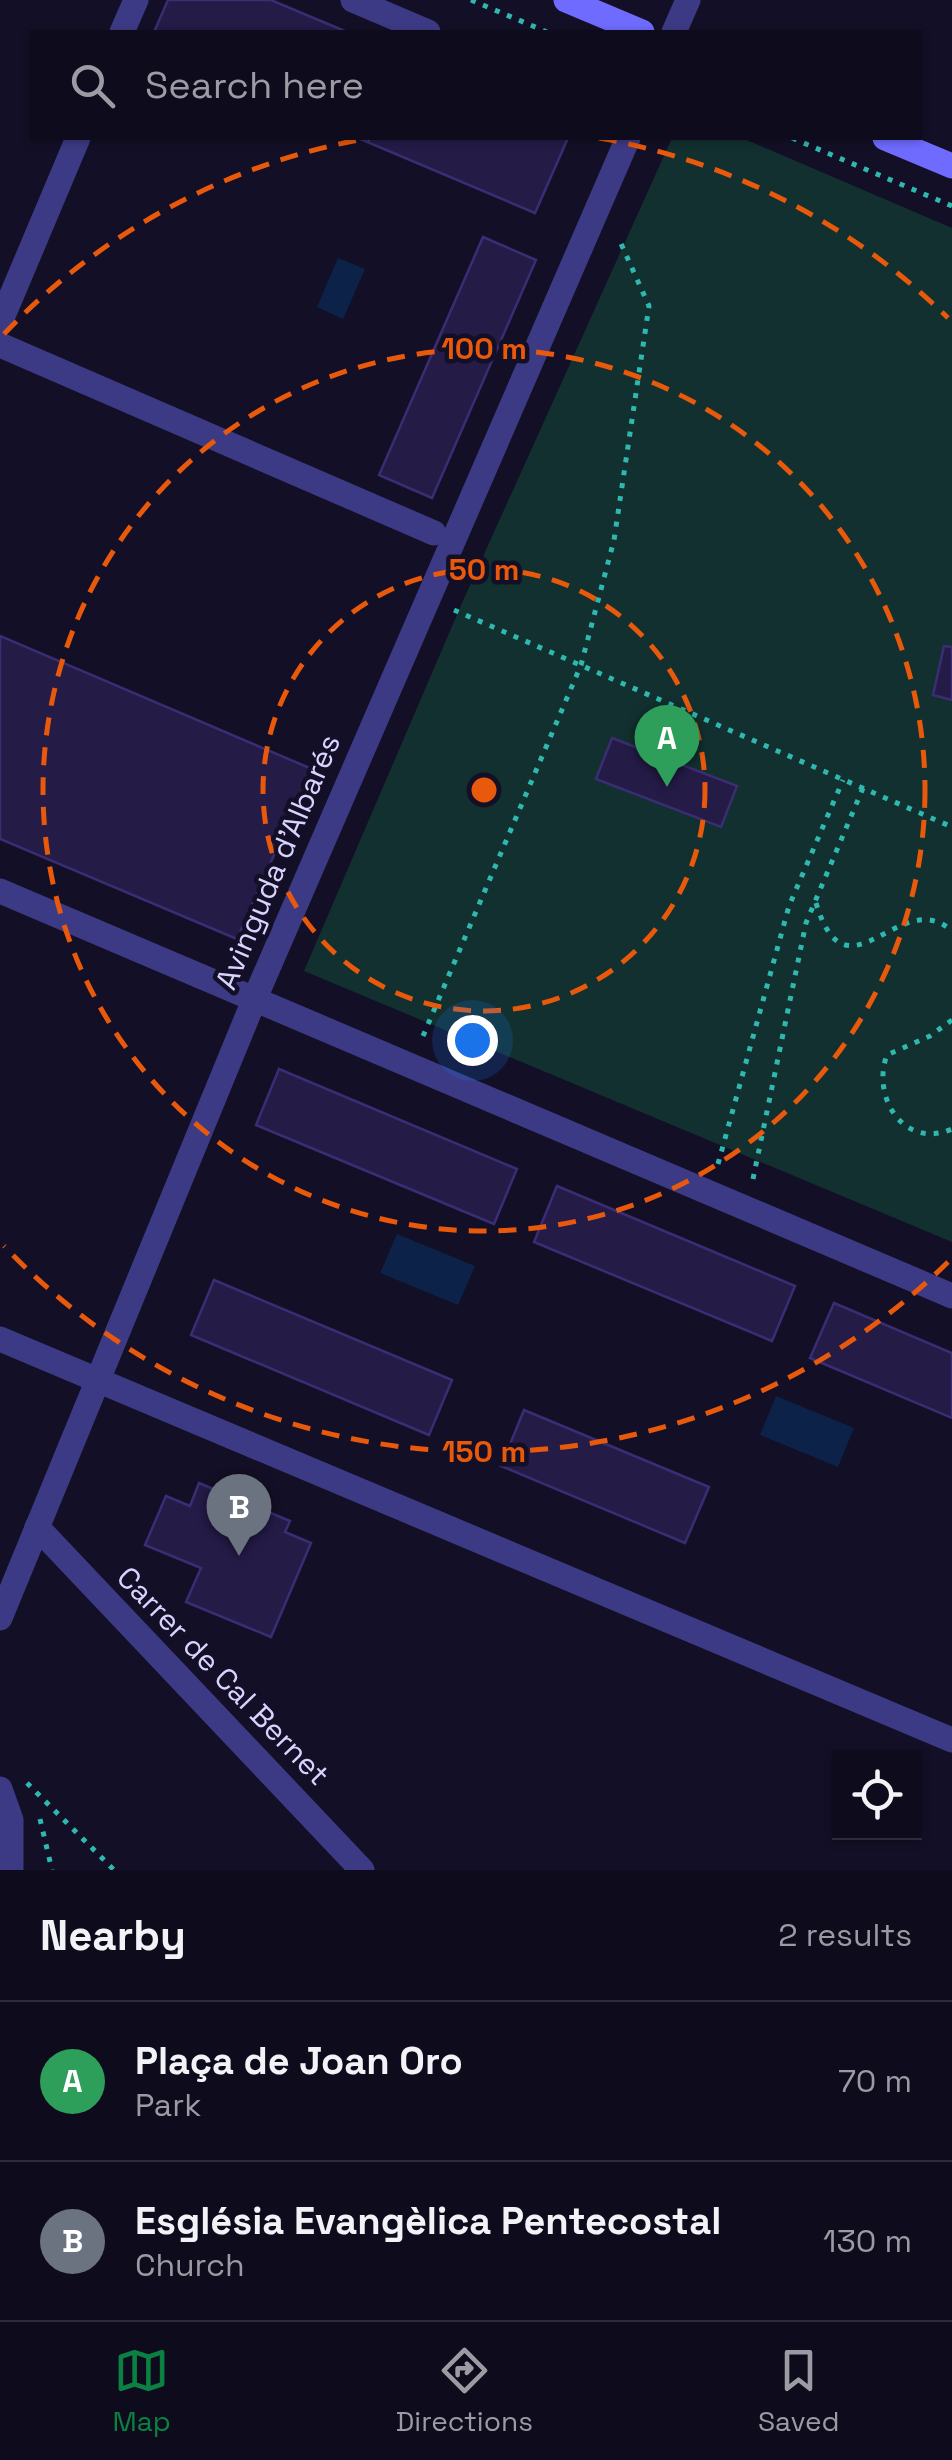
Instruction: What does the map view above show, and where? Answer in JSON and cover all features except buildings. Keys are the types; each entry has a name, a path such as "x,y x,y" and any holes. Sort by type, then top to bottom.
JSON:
{"main road":[{"path":"566,0 637,30"},
{"path":"890,140 952,166"}],"street":[{"path":"123,30 136,0"},
{"path":"354,0 423,30"},
{"path":"675,30 688,0"},
{"path":"0,323 77,140"},
{"name":"Avinguda d'Albarés","path":"0,1618 254,998 627,140"},
{"path":"0,346 434,532"},
{"path":"0,891 952,1296"},
{"path":"0,1339 952,1740"},
{"name":"Carrer de Cal Bernet","path":"37,1527 362,1870"},
{"path":"11,1784 11,1870"}],"path":[{"path":"472,0 541,30"},
{"path":"797,140 952,206"},
{"path":"423,1036 581,666 614,540 648,306 618,236"},
{"path":"454,610 952,827"},
{"path":"718,1164 789,906 843,780"},
{"path":"753,1179 806,923 863,788"},
{"path":"816,901 822,923 832,939 843,947 858,947 892,928 924,918 941,921 952,931"},
{"path":"952,1020 930,1036 887,1054 881,1071 886,1099 911,1131 938,1135 952,1129"},
{"path":"11,1784 33,1789 114,1870"},
{"path":"33,1789 52,1870"}],"green space":[{"path":"671,140 747,140 952,228 952,1242 304,971 462,603"}],"water":[{"path":"338,258 365,269 343,319 317,307"},
{"path":"397,1234 475,1266 458,1305 380,1273"},
{"path":"776,1396 854,1428 838,1467 760,1435"}],"place":[{"name":"Plaça de Joan Oro","path":"667,787"},
{"name":"Església Evangèlica Pentecostal","path":"239,1556"}]}
